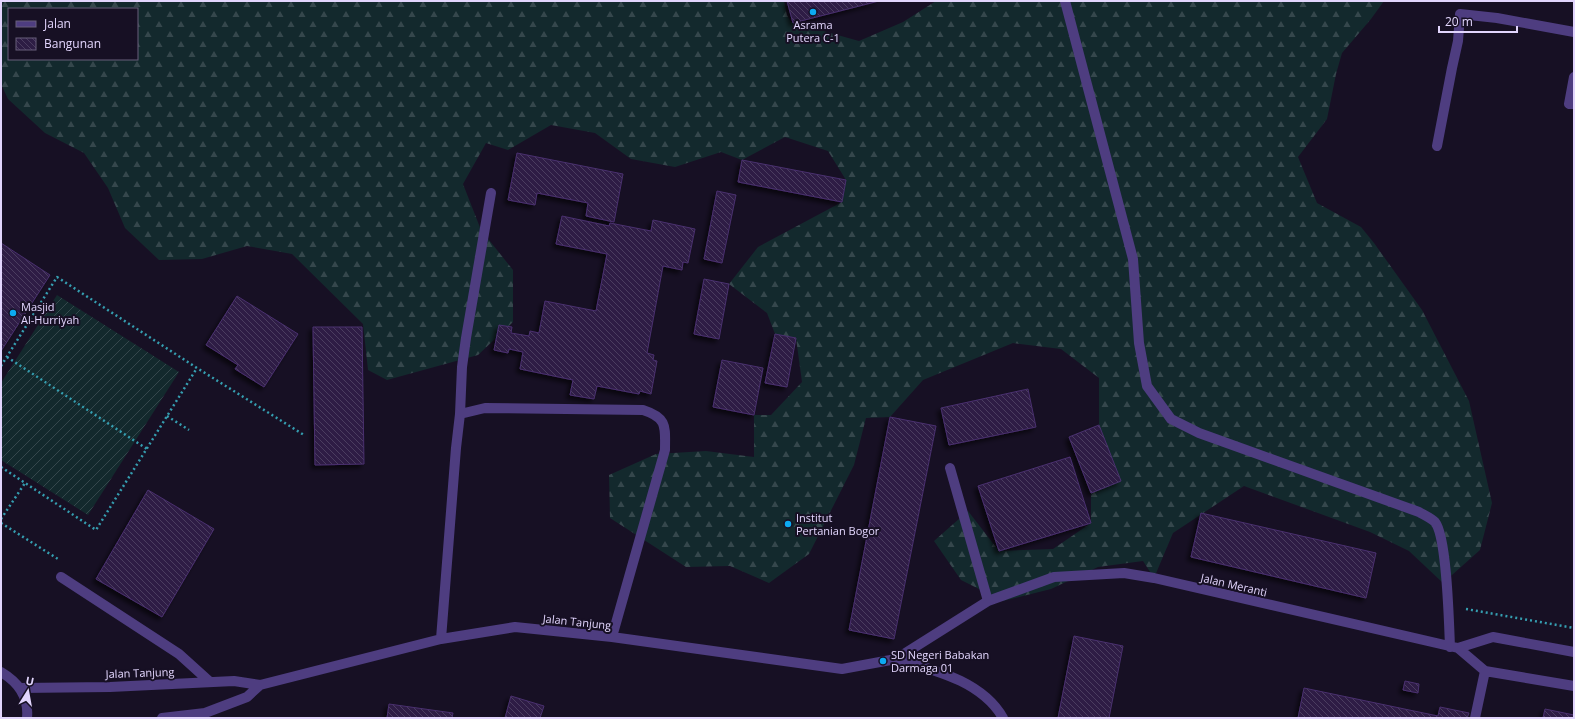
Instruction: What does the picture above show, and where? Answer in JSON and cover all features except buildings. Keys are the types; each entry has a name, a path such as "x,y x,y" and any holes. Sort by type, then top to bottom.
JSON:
{"street":[{"path":"1066,1 1133,258 1138,343 1147,386 1171,419 1199,433 1419,512 1434,522 1441,535 1454,647 1493,637 1574,652"},
{"path":"1437,146 1458,41 1460,14 1497,18 1574,32"},
{"path":"1574,77 1569,104 1574,104"},
{"path":"441,639 460,414 462,367 491,192"},
{"path":"460,414 485,408 643,410 659,416 665,426 665,450 612,637"},
{"path":"950,468 988,601"},
{"name":"Jalan Meranti","path":"896,659 988,601 1054,578 1124,573 1154,578 1454,647 1485,671"},
{"path":"62,577 179,654 210,682"},
{"name":"Jalan Tanjung","path":"20,688 110,687 210,682 234,682 260,685 441,639 515,627 612,637 842,669 896,659"},
{"path":"896,659 944,673 978,691 997,706 1003,718"},
{"path":"1475,718 1485,671 1574,686"},
{"path":"1,672 12,679 20,688 28,711 27,718"},
{"name":"Jalan Tanjung","path":"162,718 205,712 247,697 260,685"}],"path":[{"path":"1,366 57,277 197,368 304,434"},
{"path":"7,357 147,448"},
{"path":"1,467 96,530 197,368"},
{"path":"167,416 189,430"},
{"path":"1,519 25,483"},
{"path":"1449,606 1574,628"}],"green space":[{"path":"1,1 784,1 787,15 791,22 859,41 903,22 936,1 1384,1 1342,53 1327,119 1298,157 1317,203 1361,227 1422,310 1469,401 1492,503 1480,550 1443,583 1409,551 1370,532 1244,486 1173,533 1154,578 1143,561 1098,567 1051,589 1003,601 961,580 934,541 968,511 999,551 1053,549 1091,523 1091,493 1099,467 1099,378 1061,349 1013,343 923,380 890,417 866,418 854,465 809,554 769,583 730,566 686,567 610,518 609,475 656,454 706,451 754,457 754,415 771,415 802,382 796,338 775,334 767,313 729,284 758,247 842,202 846,180 828,151 785,137 742,160 721,152 675,167 631,159 595,133 551,125 508,150 486,143 463,184 481,230 513,270 513,322 478,355 387,380 368,370 363,324 292,254 247,246 202,259 159,260 125,228 108,188 84,153 45,133 8,99 1,84"},
{"path":"57,295 179,372 88,515 1,460 1,383"}],"place":[{"name":"Asrama Putera C-1","path":"813,12"},
{"name":"Masjid Al-Hurriyah","path":"13,313"},
{"name":"Institut Pertanian Bogor","path":"788,524"},
{"name":"SD Negeri Babakan Darmaga 01","path":"883,661"}]}
